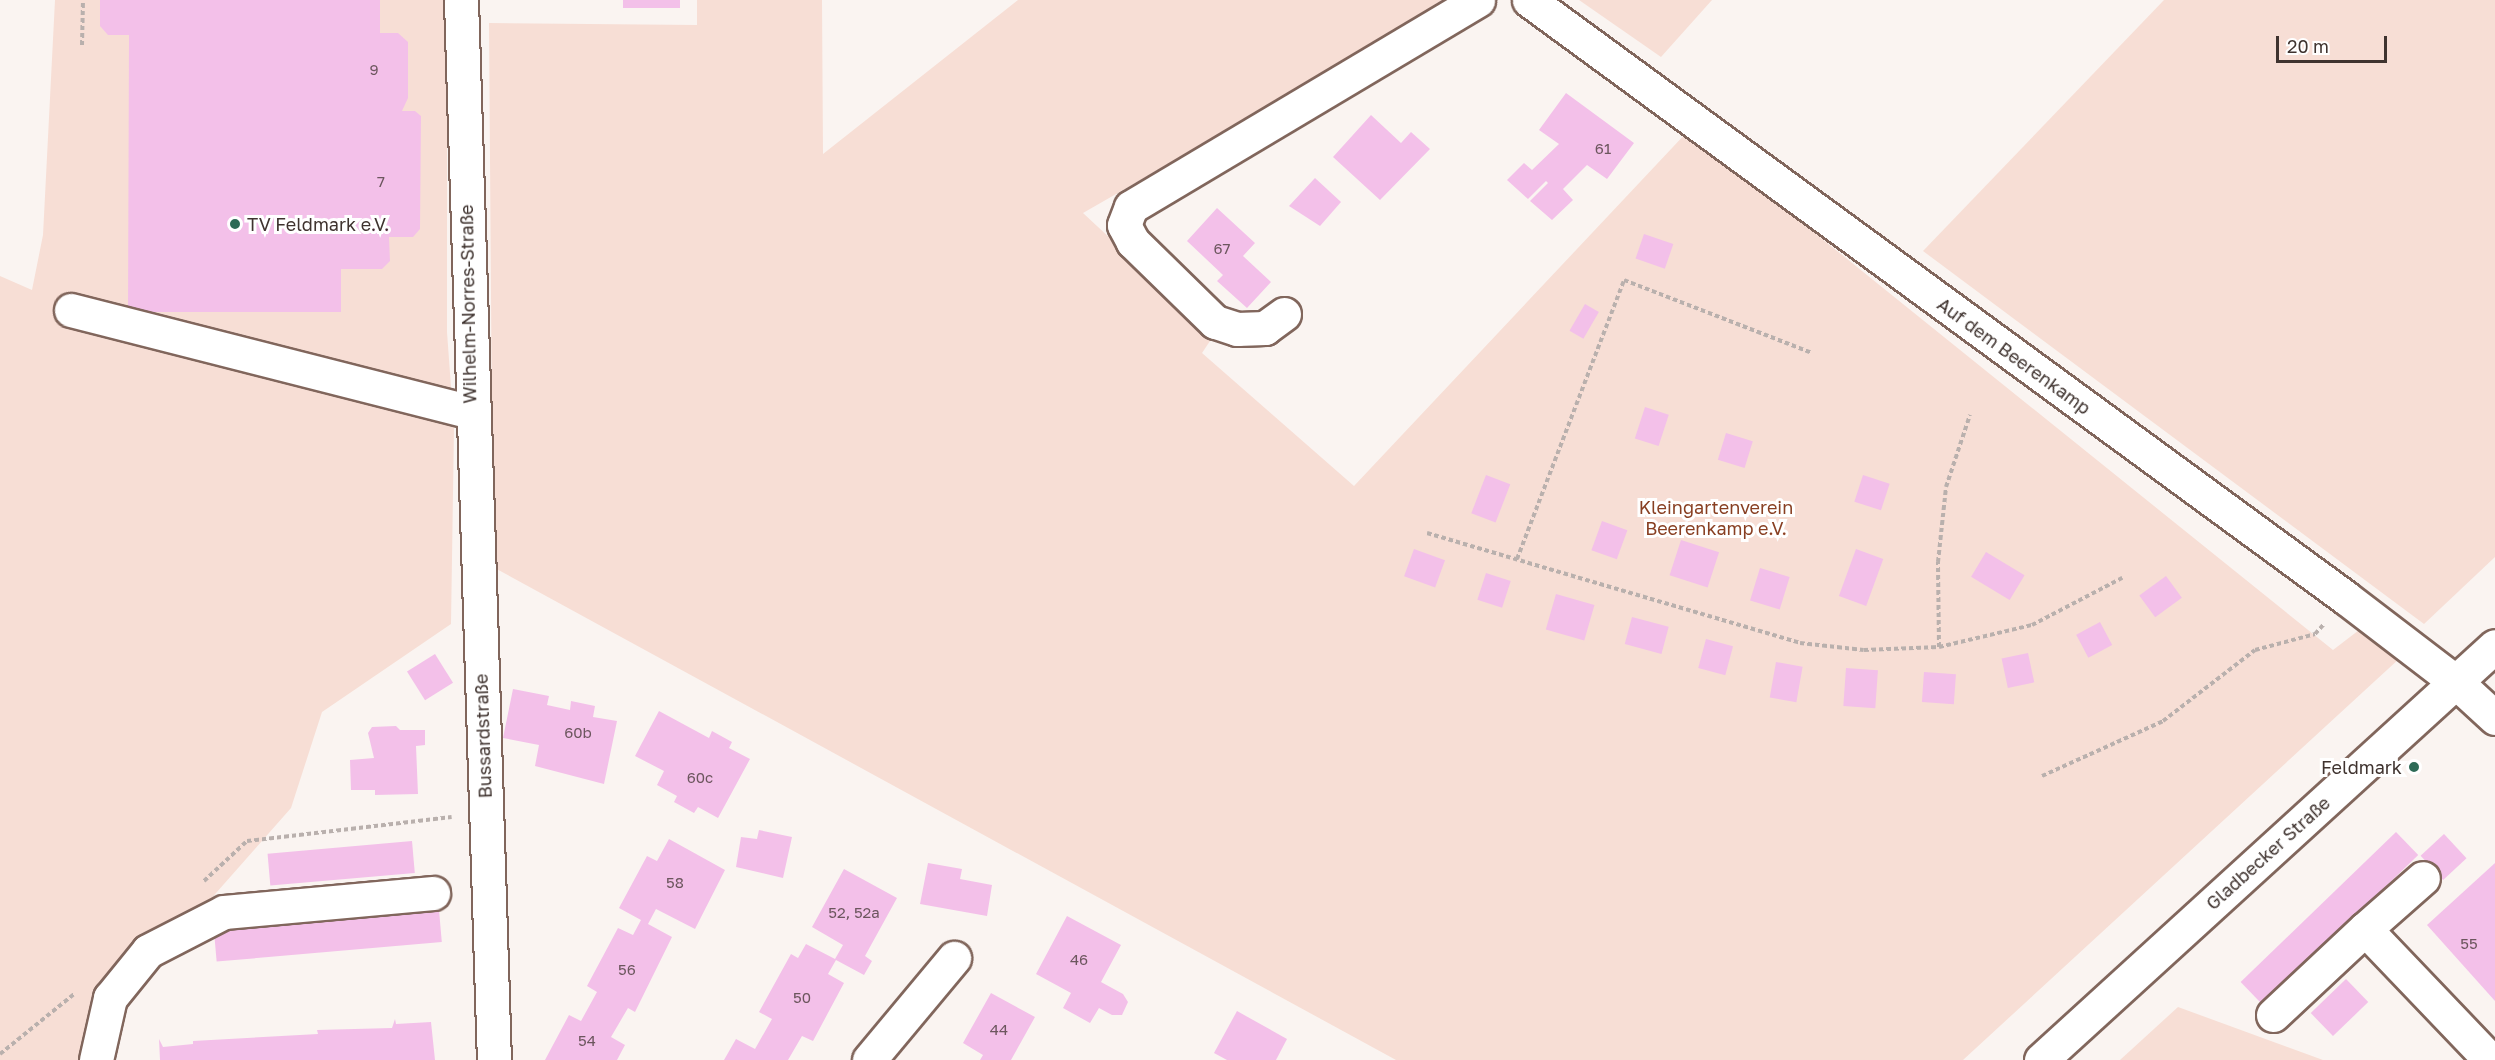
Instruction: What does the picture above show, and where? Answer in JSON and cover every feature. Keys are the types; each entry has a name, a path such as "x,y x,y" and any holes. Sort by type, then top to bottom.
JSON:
{"street":[{"name":"Wilhelm-Norres-Straße","path":"71,310 471,412 461,0"},
{"path":"1284,314 1265,328 1237,329 1215,322 1132,242 1124,225 1131,207 1478,0"},
{"name":"Auf dem Beerenkamp","path":"1529,0 2346,598 2456,682 2495,718"},
{"name":"Bussardstraße","path":"471,412 494,1060"},
{"name":"Gladbecker Straße","path":"2041,1060 2495,646"},
{"path":"2273,1015 2423,878"},
{"path":"96,1060 110,998 148,951 224,912 433,893"},
{"path":"2365,930 2490,1060"},
{"path":"869,1060 954,958"}],"path":[{"path":"82,45 83,0"},
{"path":"1517,559 1624,280 1812,353"},
{"path":"1940,647 1938,562 1946,487 1970,415"},
{"path":"1427,533 1800,643 1864,650 1940,647 2032,625 2122,578"},
{"path":"2042,776 2163,721 2255,650 2315,634 2346,598"}],"green space":[{"path":"55,0 447,0 447,332 454,428 451,624 322,712 291,808 141,978 86,1060 0,1060 0,276 32,290 43,235"},
{"name":"Kleingartenverein Beerenkamp e.V.","path":"697,0 822,0 823,154 1018,0 1454,0 1083,213 1214,335 1202,353 1354,486 1688,131 2333,650 2363,627 2400,658 1963,1060 1396,1060 493,567 489,23 697,25"},
{"path":"1579,0 1712,0 1661,57"},
{"path":"2164,0 2495,0 2495,557 2424,624 1923,251"},
{"path":"2178,1007 2323,1060 2120,1060"}],"building":[{"name":"TV Feldmark e.V.","path":"100,0 380,0 380,33 398,33 408,42 408,98 402,111 415,111 421,116 420,229 413,237 389,237 390,261 382,269 341,269 341,312 128,312 129,35 108,35 100,26"},
{"path":"623,0 680,0 680,8 623,8"},
{"path":"1566,93 1634,143 1607,179 1587,165 1563,189 1573,200 1552,220 1530,201 1548,183 1546,181 1528,199 1507,180 1524,163 1532,170 1559,144 1539,130"},
{"path":"1371,115 1401,143 1411,132 1430,149 1380,200 1333,157"},
{"path":"1315,178 1341,202 1320,226 1289,206"},
{"path":"1217,208 1255,243 1243,256 1271,282 1247,308 1217,281 1223,275 1187,241"},
{"path":"1644,234 1673,244 1665,269 1636,259"},
{"path":"1585,304 1599,312 1583,339 1570,331"},
{"path":"1645,407 1669,415 1659,446 1635,438"},
{"path":"1726,433 1753,441 1745,468 1718,460"},
{"path":"1486,475 1510,484 1496,523 1471,513"},
{"path":"1863,475 1890,484 1881,510 1854,502"},
{"path":"1602,521 1627,530 1617,559 1591,550"},
{"path":"1681,540 1719,552 1708,588 1670,575"},
{"path":"1414,549 1445,560 1435,588 1404,576"},
{"path":"1856,549 1883,559 1866,606 1839,596"},
{"path":"1986,552 2025,575 2010,600 1971,577"},
{"path":"1760,568 1790,577 1780,610 1750,601"},
{"path":"1486,573 1511,581 1502,608 1477,600"},
{"path":"2166,576 2182,598 2155,617 2139,595"},
{"path":"1556,594 1594,605 1584,641 1546,630"},
{"path":"1632,617 1669,627 1661,654 1625,644"},
{"path":"2100,622 2112,645 2088,658 2076,635"},
{"path":"1706,639 1733,646 1725,675 1698,668"},
{"path":"2028,653 2034,682 2008,688 2002,659"},
{"path":"435,654 453,683 425,700 407,671"},
{"path":"1776,662 1803,667 1796,702 1770,697"},
{"path":"1846,668 1878,670 1875,708 1843,706"},
{"path":"1924,672 1956,674 1954,704 1922,702"},
{"path":"513,689 549,696 547,705 570,710 571,701 595,706 593,717 617,721 604,784 535,766 539,745 503,738"},
{"path":"659,711 709,738 712,731 732,742 729,748 750,759 718,818 698,807 694,813 674,802 677,796 657,785 664,771 635,756"},
{"path":"396,726 400,730 425,730 425,745 416,746 418,794 375,795 375,790 351,790 350,760 374,758 368,733 372,727"},
{"path":"759,830 792,837 783,878 736,867 741,837 757,839"},
{"path":"2396,832 2418,855 2263,1005 2241,982"},
{"path":"2444,834 2467,858 2443,880 2421,856"},
{"path":"669,839 725,870 695,929 656,909 648,924 672,937 635,1012 628,1008 611,1037 625,1045 617,1060 545,1060 569,1015 581,1021 597,992 587,986 618,928 633,935 641,920 619,908 647,856 657,861"},
{"path":"412,841 415,873 270,886 268,854"},
{"path":"928,863 962,869 960,879 992,885 987,916 920,904"},
{"path":"2495,863 2495,1001 2427,925"},
{"path":"844,869 897,898 865,956 872,961 864,975 836,960 828,974 844,983 813,1041 802,1036 788,1060 724,1060 736,1039 755,1049 772,1019 759,1012 791,954 798,958 806,944 835,959 843,945 812,927"},
{"path":"439,910 442,942 217,962 214,930"},
{"path":"1067,916 1121,945 1101,982 1123,994 1128,1002 1122,1015 1112,1015 1099,1008 1090,1023 1063,1008 1071,993 1036,974"},
{"path":"2346,979 2368,1002 2333,1036 2311,1013"},
{"path":"991,993 1035,1017 1011,1060 980,1060 983,1055 963,1043"},
{"path":"1237,1011 1287,1039 1276,1060 1227,1060 1214,1053"},
{"path":"395,1019 396,1024 431,1022 435,1060 160,1060 159,1039 163,1047 193,1044 193,1041 318,1034 317,1030 392,1028"}],"place":[{"name":"TV Feldmark e.V.","path":"235,224"},
{"name":"Feldmark","path":"2414,767"}]}
